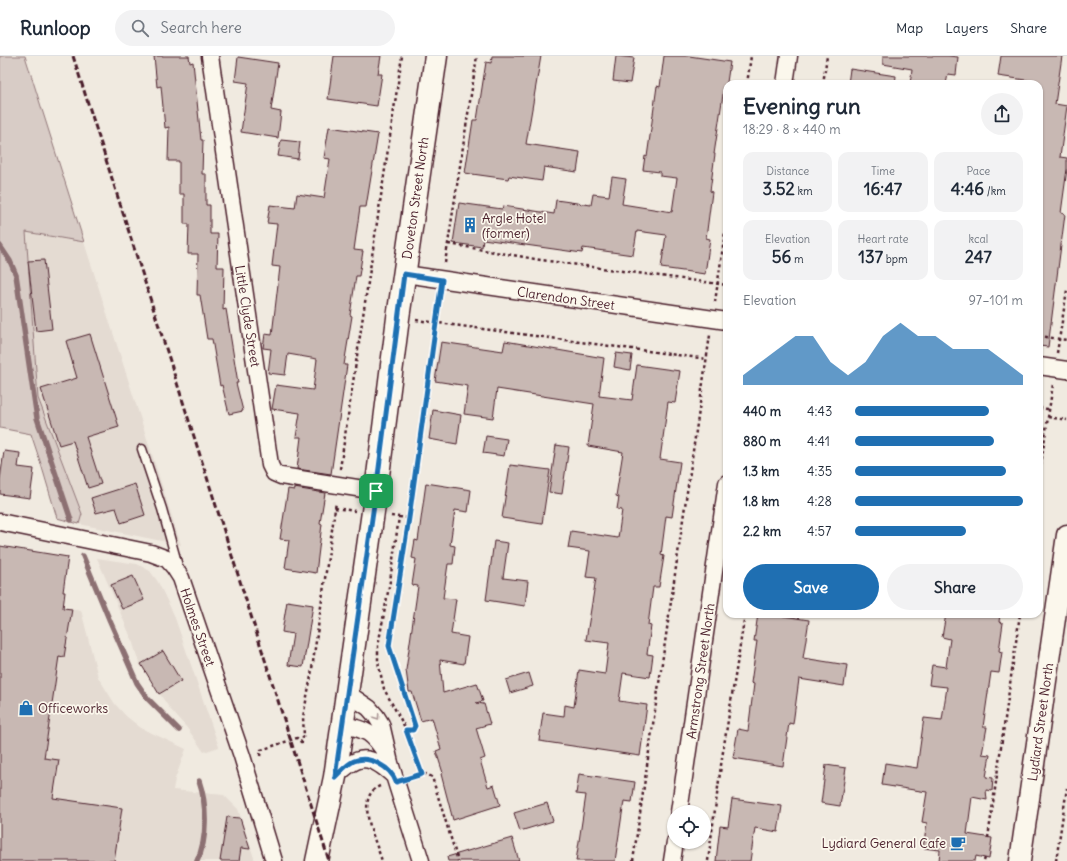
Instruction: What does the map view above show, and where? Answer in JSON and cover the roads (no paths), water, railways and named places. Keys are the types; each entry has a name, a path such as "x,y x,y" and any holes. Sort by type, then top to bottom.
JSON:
{"main road":[{"name":"Doveton Street North","path":"317,861 335,777 376,491 404,274 436,56"}],"street":[{"name":"Little Clyde Street","path":"210,56 270,466 274,473 281,476 376,491"},
{"path":"786,80 789,56"},
{"name":"Clarendon Street","path":"404,274 723,320"},
{"path":"1043,367 1067,370"},
{"name":"Armstrong Street North","path":"680,805 723,510"},
{"name":"Holmes Street","path":"0,522 156,555 169,561 178,572 242,756 274,861"},
{"name":"Lydiard Street North","path":"1020,861 1067,535"},
{"path":"347,693 369,708 379,719 384,733 393,774"},
{"path":"342,725 366,731 382,748 393,774 421,861"},
{"path":"335,777 348,765 361,760 368,760 379,764 393,774"},
{"path":"672,861 674,849"}],"lane":[{"path":"142,448 162,509 181,578"}],"waterway":[{"path":"0,246 10,261 16,275 37,418 71,520"},
{"path":"83,556 137,683 148,699 179,730"},
{"path":"197,861 201,852 205,832 204,800 199,781"}],"railway":[{"path":"73,56 329,861"}],"place":[{"name":"Argle Hotel (former)","path":"470,225"},
{"name":"Officeworks","path":"26,708"},
{"name":"Lydiard General Cafe","path":"958,843"}]}
